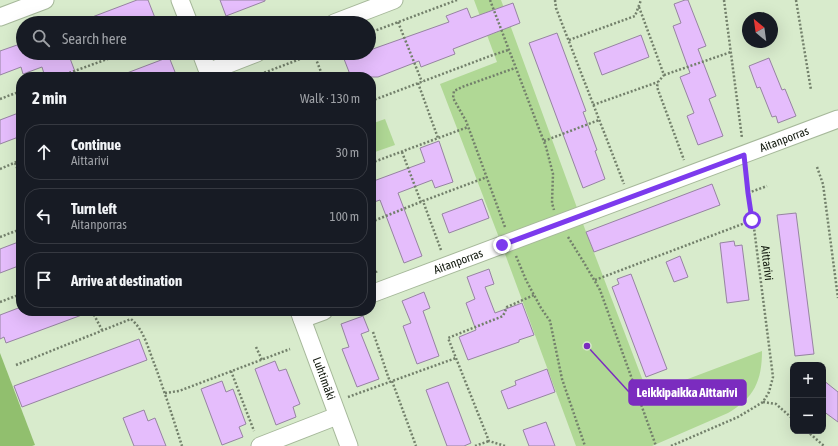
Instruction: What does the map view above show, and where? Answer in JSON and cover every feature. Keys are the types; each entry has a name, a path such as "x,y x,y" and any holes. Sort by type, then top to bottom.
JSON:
{"street":[{"path":"0,17 46,0"},
{"path":"180,0 186,16"},
{"path":"352,16 394,0"},
{"path":"204,60 208,72"},
{"path":"214,72 241,60"},
{"name":"Aitanporras","path":"376,292 510,241 559,225 629,197 838,119"},
{"name":"Luhtimäki","path":"300,316 349,446"},
{"path":"257,439 335,409"}],"path":[{"path":"376,30 457,0"},
{"path":"555,0 556,8 629,197"},
{"path":"569,40 635,16 641,0"},
{"name":"Aittarivi","path":"724,0 773,377 769,392 763,402"},
{"path":"796,0 811,90"},
{"path":"639,7 664,75"},
{"path":"398,22 422,82"},
{"path":"376,99 508,50"},
{"path":"593,105 658,82 664,75 731,52"},
{"path":"72,72 105,60"},
{"path":"266,72 297,60"},
{"path":"317,60 321,72"},
{"path":"658,82 657,87 690,175"},
{"path":"418,83 438,138"},
{"path":"0,99 16,93"},
{"path":"544,141 599,120"},
{"path":"376,161 468,127"},
{"path":"402,152 447,265"},
{"path":"0,168 15,163"},
{"path":"817,167 823,184 838,298"},
{"path":"376,220 487,177"},
{"path":"748,193 767,186"},
{"path":"595,280 752,220"},
{"path":"0,237 16,231"},
{"path":"488,441 448,338 503,316 507,307 534,295"},
{"path":"0,302 16,296"},
{"path":"95,316 102,330"},
{"path":"16,365 132,319 138,325 165,394 182,446"},
{"path":"373,332 416,446"},
{"path":"256,347 262,360"},
{"path":"165,394 179,391 290,349"},
{"path":"335,409 391,381 456,358"},
{"path":"231,371 257,439"},
{"path":"671,446 738,417 763,402 776,404 790,416"},
{"path":"810,434 824,446"},
{"path":"476,446 488,441 504,446"}],"green space":[{"path":"474,0 501,0 580,216 648,394 762,351 762,362 755,388 744,401 728,413 652,446 576,446 440,84 497,62"},
{"path":"385,119 395,145 376,152 376,122"},
{"path":"0,353 35,445 0,446"}],"building":[{"path":"137,0 148,0 154,16 95,16"},
{"path":"220,0 265,0 265,1 226,16"},
{"path":"688,0 706,46 698,49 716,96 709,99 723,136 698,145 687,116 694,113 680,77 690,73 673,26 681,23 674,4"},
{"path":"513,3 520,23 453,49 455,54 421,67 419,61 378,77 376,77 376,72 349,72 344,60 376,60 376,48 449,22 446,16 467,8 471,18"},
{"path":"557,33 586,111 583,112 597,150 595,151 605,179 583,188 529,43"},
{"path":"641,35 649,57 602,75 594,53"},
{"path":"16,45 16,60 71,60 75,72 44,72 42,67 28,72 22,72 21,67 0,75 0,51"},
{"path":"769,58 782,90 785,89 796,116 778,123 776,116 772,117 760,87 757,88 749,66"},
{"path":"161,60 170,60 175,72 130,72"},
{"path":"16,114 16,138 0,144 0,120"},
{"path":"439,141 453,182 435,188 432,180 398,193 422,256 404,263 380,200 376,201 376,180 425,162 420,148"},
{"path":"712,184 720,205 594,252 586,232"},
{"path":"482,199 489,218 449,233 442,214"},
{"path":"796,213 814,354 795,356 777,215"},
{"path":"734,241 735,246 742,245 749,300 727,303 720,243"},
{"path":"16,243 16,267 0,273 0,249"},
{"path":"680,256 688,277 674,282 666,262"},
{"path":"489,269 494,284 485,287 495,313 522,303 534,335 519,340 519,342 468,360 459,337 476,330 466,303 475,299 467,277"},
{"path":"631,274 667,369 646,377 612,287 619,284 617,279"},
{"path":"424,292 430,308 423,311 439,356 417,364 403,326 411,323 402,301"},
{"path":"16,309 16,316 79,316 6,343 4,337 0,339 0,315"},
{"path":"363,316 369,331 361,334 379,379 357,387 342,349 349,347 341,324"},
{"path":"139,339 147,360 22,407 14,386"},
{"path":"275,361 279,371 286,369 300,404 293,407 296,417 276,425 255,369"},
{"path":"547,369 555,392 508,409 501,391 516,385 515,381"},
{"path":"222,381 226,392 233,389 246,424 239,427 243,437 222,445 201,389"},
{"path":"448,382 471,443 464,446 447,446 426,390"},
{"path":"826,382 838,392 838,422 826,413"},
{"path":"144,410 148,421 155,418 166,446 134,446 123,418"},
{"path":"546,422 555,446 529,446 523,430"}],"place":[{"name":"Leikkipaikka Aittarivi","path":"587,346"}],"route":[{"path":"502,245 744,155 752,220"}]}
